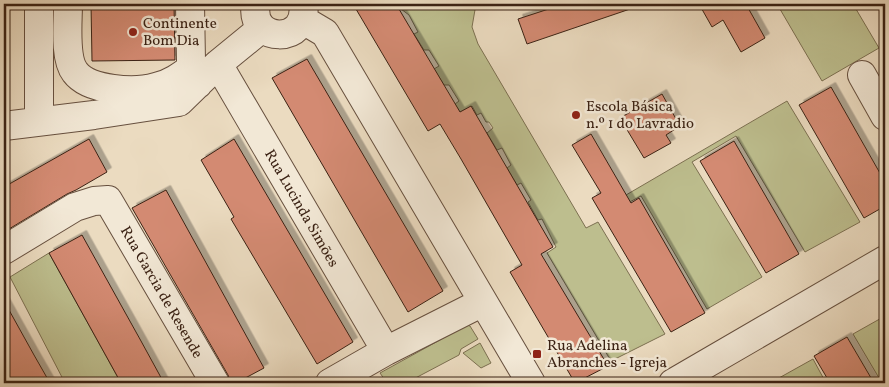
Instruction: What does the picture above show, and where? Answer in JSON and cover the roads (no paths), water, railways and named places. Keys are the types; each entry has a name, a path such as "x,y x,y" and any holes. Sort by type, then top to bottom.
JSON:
{"street":[{"path":"39,4 39,121"},
{"path":"68,4 69,58 75,72 88,83 107,88 155,88 203,72"},
{"path":"193,9 191,61 203,72"},
{"path":"4,126 179,102 203,72 259,16 270,34 280,35 289,34 297,28 303,12 325,33 531,383"},
{"name":"Rua Lucinda Simões","path":"203,72 386,351"},
{"path":"862,76 885,116"},
{"name":"Rua Garcia de Resende","path":"4,250 75,207 94,201 108,200 215,383"},
{"path":"673,383 885,260"},
{"path":"330,383 386,351 483,302"}],"place":[{"name":"Continente Bom Dia","path":"133,32"},
{"name":"Escola Básica n.º 1 do Lavradio","path":"576,115"},
{"name":"Rua Adelina Abranches - Igreja","path":"537,354"}]}
